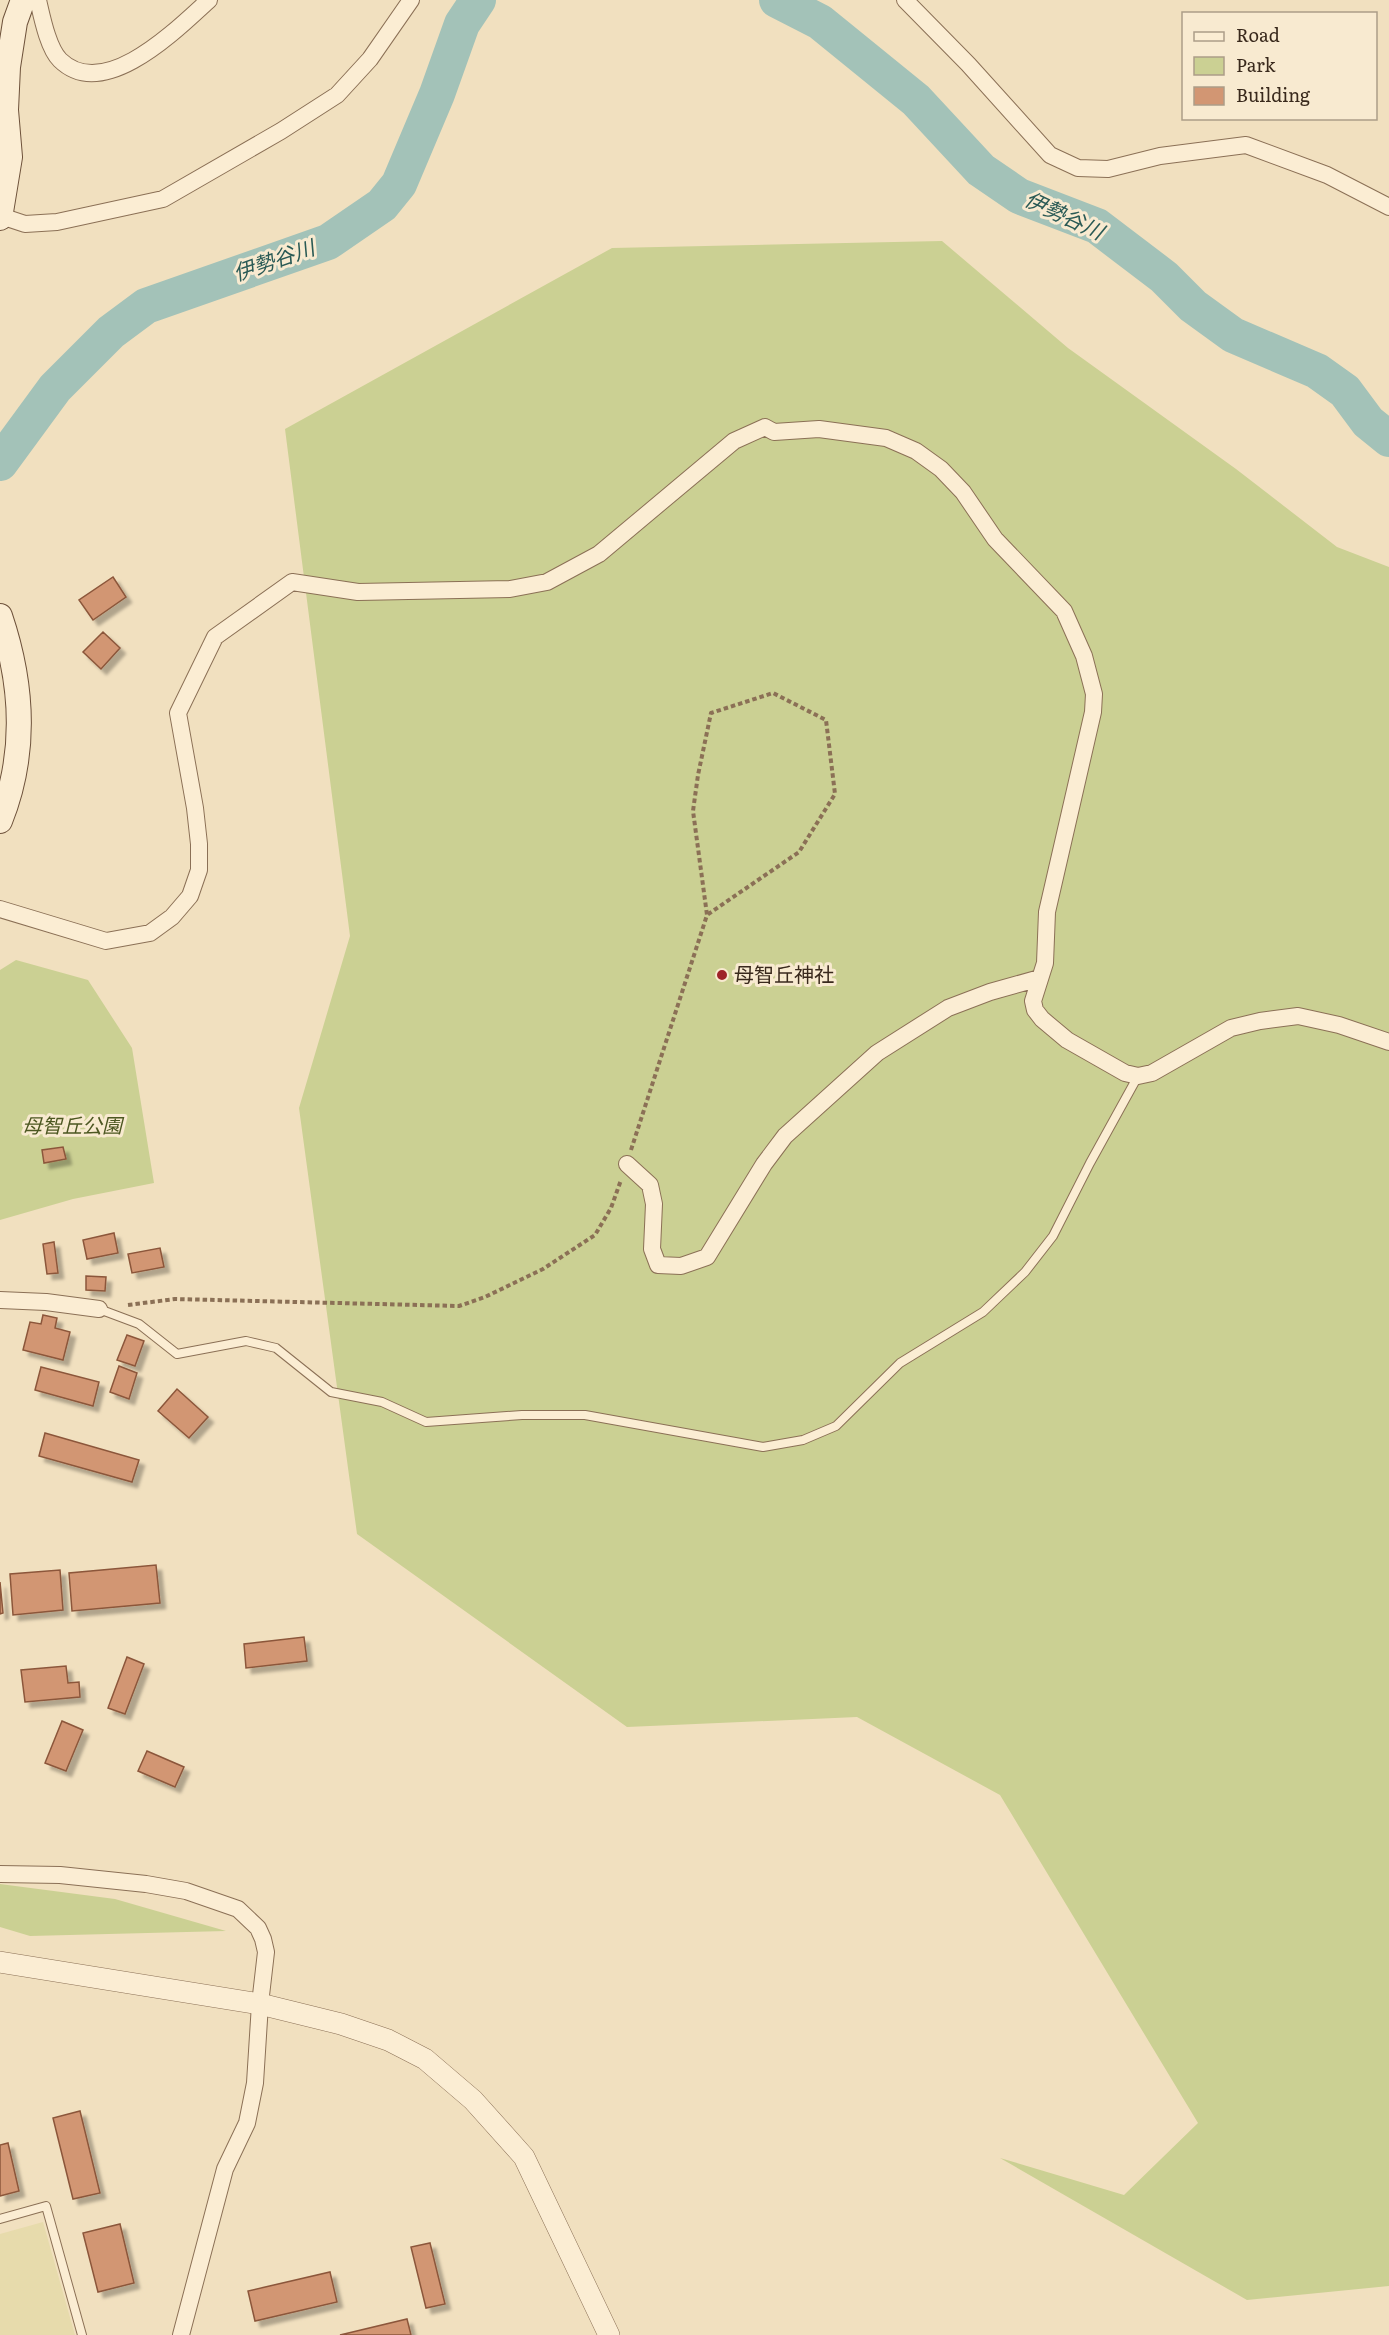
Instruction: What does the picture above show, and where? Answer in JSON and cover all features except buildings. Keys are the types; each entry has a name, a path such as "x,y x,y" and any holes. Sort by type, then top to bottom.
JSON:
{"main road":[{"path":"1,217 10,157 6,110 8,67 15,22 23,0"},
{"path":"0,616 8,641 19,704 19,750 9,799 0,821"}],"street":[{"path":"38,0 48,39 59,60 82,74 108,71 154,49 209,0"},
{"path":"1,217 25,225 57,222 163,199 281,131 337,95 370,59 411,0"},
{"path":"905,0 968,64 1050,155 1078,168 1108,169 1160,156 1246,145 1327,175 1389,207"},
{"path":"0,909 106,940 150,933 178,910 190,896 199,870 195,808 178,713 215,637 292,582 358,592 510,589 547,582 599,554 734,441 765,427 774,432 819,429 886,438 916,451 941,469 963,492 995,539 1064,611 1084,656 1094,694 1094,712 1047,912 1045,963 1033,1001 1035,1010 1042,1019 1067,1040 1125,1074 1138,1076 1152,1073 1231,1028 1260,1021 1298,1016 1339,1025 1389,1042"},
{"path":"627,1164 650,1185 654,1204 652,1249 658,1265 681,1266 707,1257 764,1164 785,1137 877,1053 948,1008 990,992 1040,978"},
{"path":"0,1300 45,1302 99,1309"},
{"path":"0,1874 60,1875 146,1884 186,1891 238,1909 258,1928 265,1945 255,2083 247,2123 225,2169 181,2335"},
{"path":"0,1962 260,2004 341,2024 388,2040 425,2059 473,2100 524,2157 609,2335"}],"lane":[{"path":"99,1309 139,1324 177,1354 246,1341 276,1348 331,1392 382,1402 426,1422 522,1414 585,1415 764,1447 804,1440 836,1426 900,1363 983,1312 1025,1272 1053,1236 1089,1163 1138,1076"},
{"path":"0,2219 46,2206 82,2335"}],"path":[{"path":"99,1309 175,1299 459,1306 485,1298 543,1269 595,1235 611,1208 627,1164 707,915 693,811 711,713 774,693 826,720 835,794 799,852 707,915"}],"shaded area":[{"path":"43,2222 75,2335 0,2335 0,2234"}],"green space":[{"path":"942,241 1068,348 1236,469 1337,547 1389,567 1389,2286 1247,2300 1000,2158 1124,2195 1198,2123 1000,1795 857,1717 627,1727 357,1534 299,1108 350,936 285,429 612,248"},
{"name":"母智丘公園","path":"16,960 88,980 132,1048 154,1183 73,1199 0,1220 0,970"},
{"path":"0,1884 115,1899 226,1931 30,1936 0,1927"}],"waterway":[{"name":"伊勢谷川","path":"0,463 55,388 111,332 146,306 328,242 382,205 399,184 437,94 462,24 478,0"},
{"name":"伊勢谷川","path":"777,0 820,22 916,100 981,170 1019,196 1097,226 1164,277 1193,306 1233,335 1317,371 1345,391 1368,422 1389,439"}],"place":[{"name":"母智丘神社","path":"722,975"}]}
